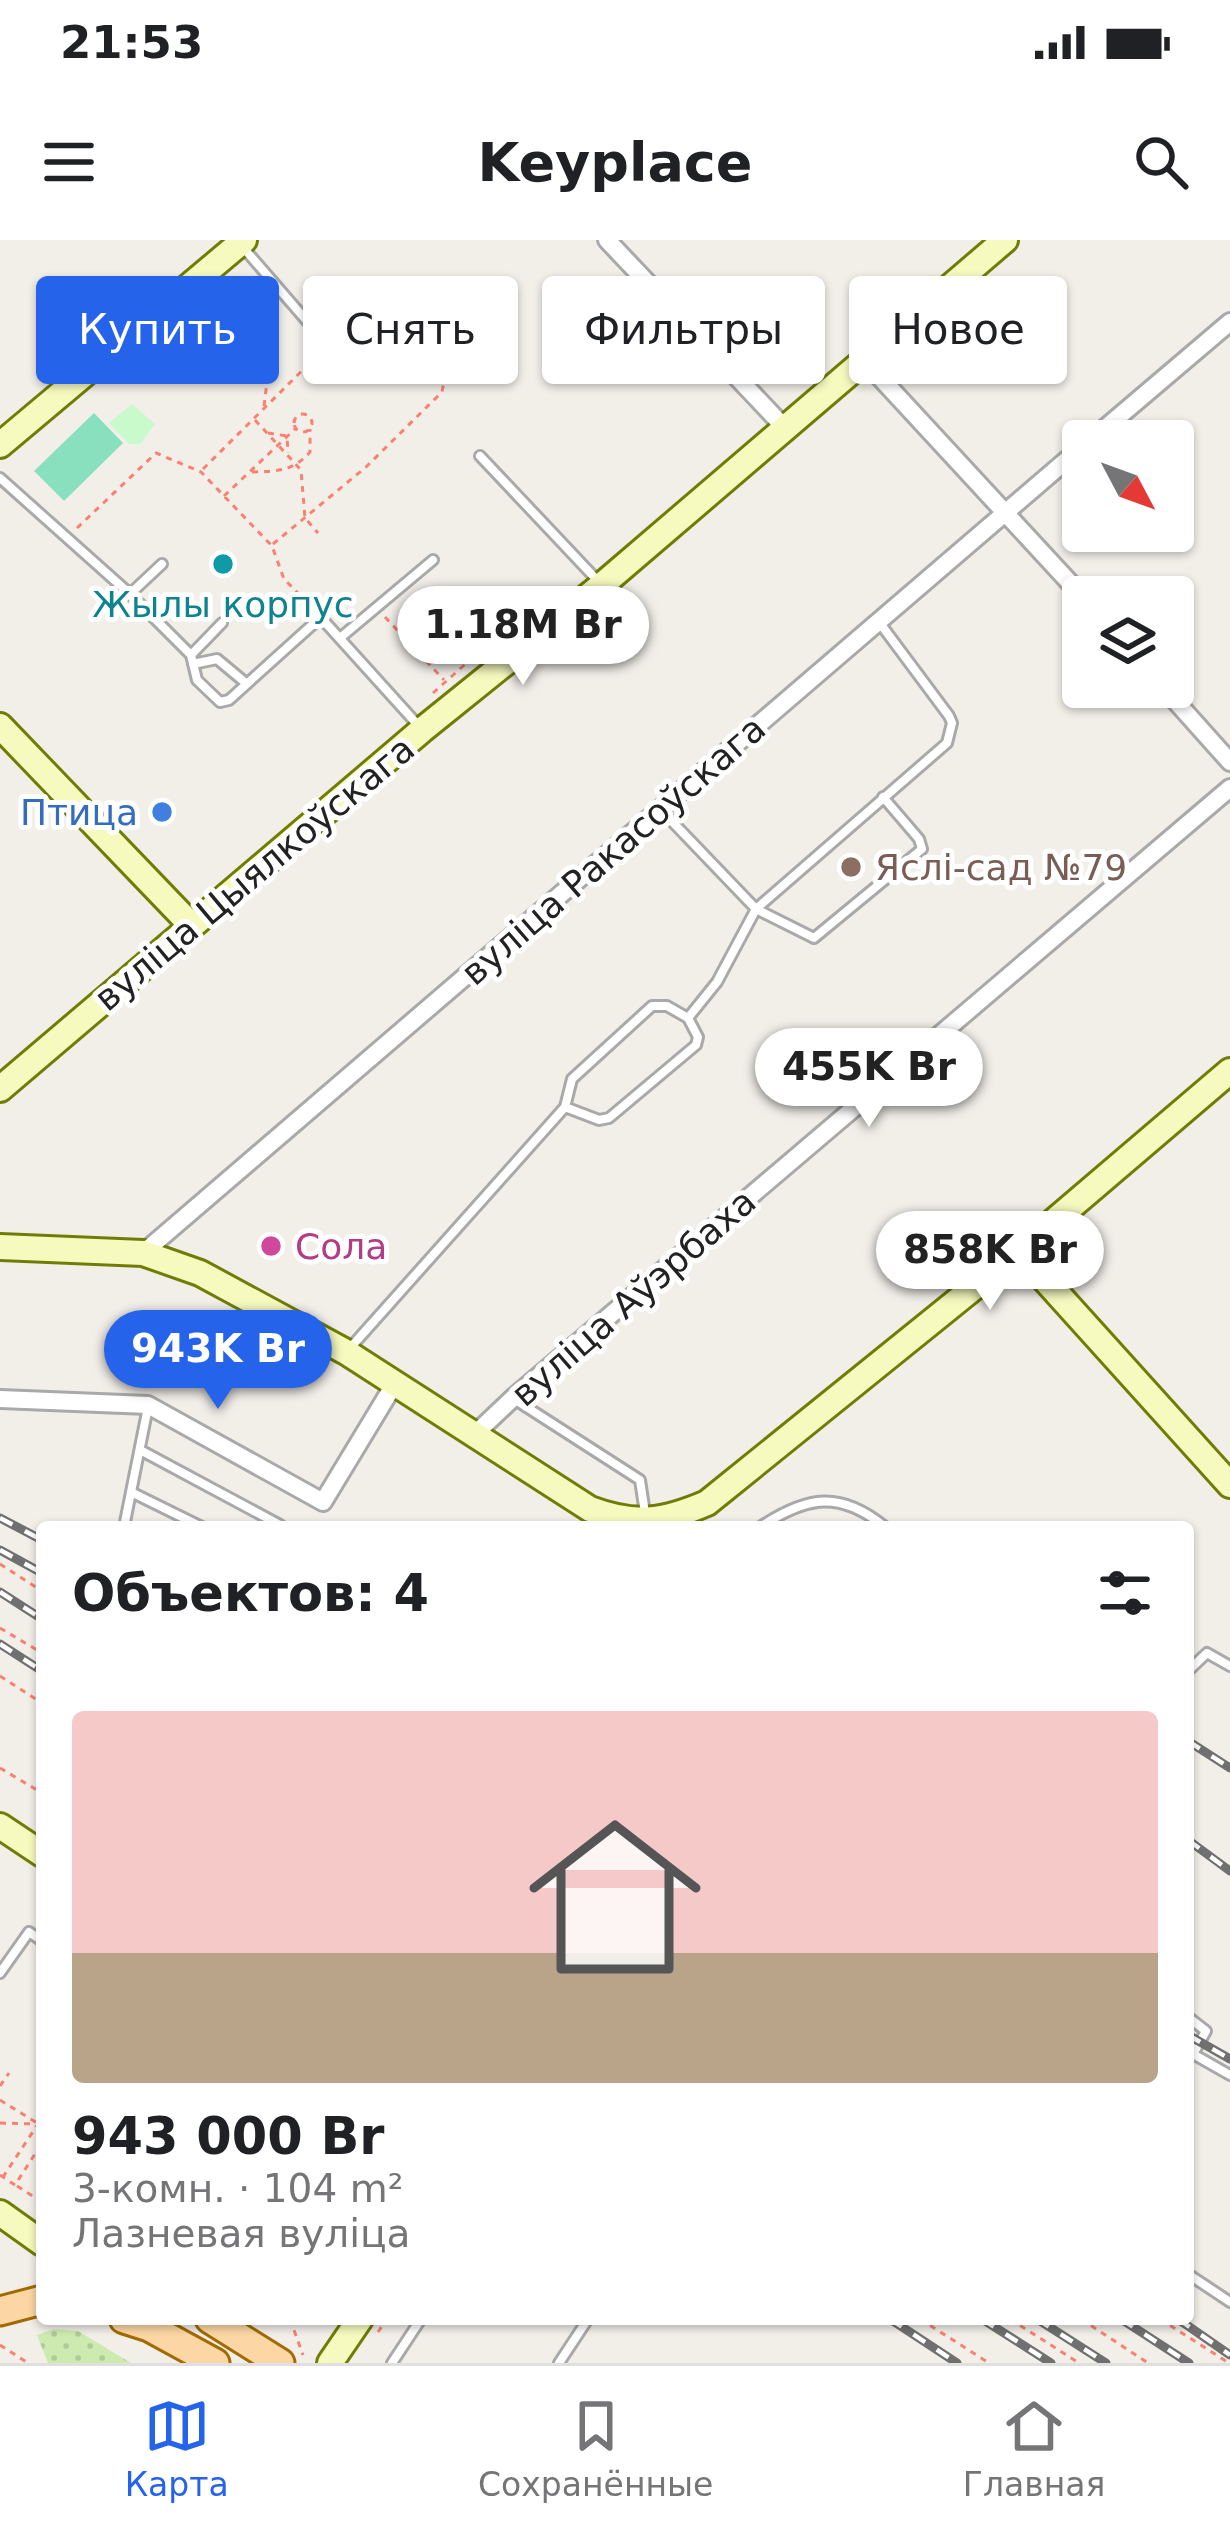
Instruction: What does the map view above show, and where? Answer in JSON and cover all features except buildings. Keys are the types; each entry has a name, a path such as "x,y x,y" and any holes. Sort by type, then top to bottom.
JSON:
{"main road":[{"path":"142,2325 174,2363"},
{"path":"145,2325 215,2363"},
{"path":"222,2325 292,2359"}],"street":[{"path":"607,240 784,427"},
{"name":"вуліца Цыялкоўскага","path":"963,276 1005,240"},
{"path":"0,445 242,242"},
{"name":"вуліца Ракасоўскага","path":"1114,420 1230,322"},
{"name":"вуліца Цыялкоўскага","path":"0,1088 849,373"},
{"path":"887,384 1064,576"},
{"name":"вуліца Ракасоўскага","path":"142,1253 1062,464"},
{"path":"1182,708 1230,762"},
{"path":"0,726 192,926"},
{"name":"вуліца Аўэрбаха","path":"476,1434 1230,788"},
{"path":"659,1521 706,1503 1019,1251 1230,1071"},
{"path":"0,1247 142,1253 200,1273 346,1352 590,1509 626,1521"},
{"path":"1019,1251 1226,1472"},
{"path":"0,1400 148,1405 323,1502 395,1384"},
{"path":"0,1826 36,1850"},
{"path":"0,2213 36,2239"},
{"path":"330,2363 356,2325"}],"lane":[{"path":"242,242 303,316"},
{"path":"480,456 602,585"},
{"path":"0,478 130,594 192,660 197,680 220,702 229,700 320,617"},
{"path":"340,638 433,560"},
{"path":"130,594 162,564"},
{"path":"305,600 422,730"},
{"path":"688,1018 717,982 756,909 947,742 952,722 879,622"},
{"path":"192,660 222,623"},
{"path":"192,660 218,659 247,684"},
{"path":"661,809 756,909 818,938 920,852 919,839 883,797"},
{"path":"346,1352 565,1108 572,1079 643,1012 659,1005 688,1018 698,1037 696,1045 609,1118 599,1120 565,1108"},
{"path":"513,1398 640,1480 648,1521"},
{"path":"125,1521 148,1405"},
{"path":"142,1451 271,1521"},
{"path":"131,1492 190,1521"},
{"path":"769,1521 816,1501 835,1500 855,1505 878,1521"},
{"path":"1194,1665 1207,1653 1230,1666"},
{"path":"0,1973 29,1932 36,1937"},
{"path":"1194,2022 1206,2031 1194,2048"},
{"path":"1194,2055 1230,2075"},
{"path":"1194,2278 1230,2302"},
{"path":"392,2363 417,2325"},
{"path":"559,2363 584,2325"}],"path":[{"path":"200,472 303,369"},
{"path":"264,408 267,384"},
{"path":"272,546 367,466 442,392 443,384"},
{"path":"249,472 297,466 310,452 312,421 303,413 294,419 296,429 310,429"},
{"path":"253,419 297,466 304,518 318,533"},
{"path":"224,496 296,429"},
{"path":"266,433 287,436"},
{"path":"286,454 290,450 287,436"},
{"path":"68,537 156,454 200,472 272,546 284,579 305,600"},
{"path":"377,607 461,699"},
{"path":"0,1564 36,1587"},
{"path":"0,1628 36,1650"},
{"path":"0,1676 36,1699"},
{"path":"0,1768 36,1789"},
{"path":"0,2086 9,2073"},
{"path":"0,2100 36,2122"},
{"path":"0,2123 36,2125"},
{"path":"36,2130 2,2176 36,2198"},
{"path":"15,2185 36,2152"},
{"path":"290,2325 292,2359"},
{"path":"929,2325 988,2363"},
{"path":"1019,2325 1079,2363"},
{"path":"1090,2325 1148,2363"},
{"path":"1169,2325 1229,2363"},
{"path":"0,2345 28,2363"}],"green space":[{"path":"132,404 155,424 140,444 129,444 109,423"},
{"path":"94,413 123,443 64,501 34,471"},
{"path":"54,2329 78,2331 131,2363 48,2363 37,2335"}],"railway":[{"path":"0,1518 36,1537"},
{"path":"0,1550 36,1570"},
{"path":"0,1592 36,1615"},
{"path":"0,1644 36,1667"},
{"path":"1194,1745 1230,1768"},
{"path":"1194,1844 1230,1871"},
{"path":"1194,2038 1230,2059"},
{"path":"899,2325 957,2363"},
{"path":"991,2325 1051,2363"},
{"path":"1046,2325 1106,2363"},
{"path":"1130,2325 1189,2363"},
{"path":"1187,2325 1230,2355"}],"place":[{"name":"Жылы корпус","path":"223,564"},
{"name":"Птица","path":"162,812"},
{"name":"Яслі-сад №79","path":"851,867"},
{"name":"Сола","path":"271,1246"}]}
